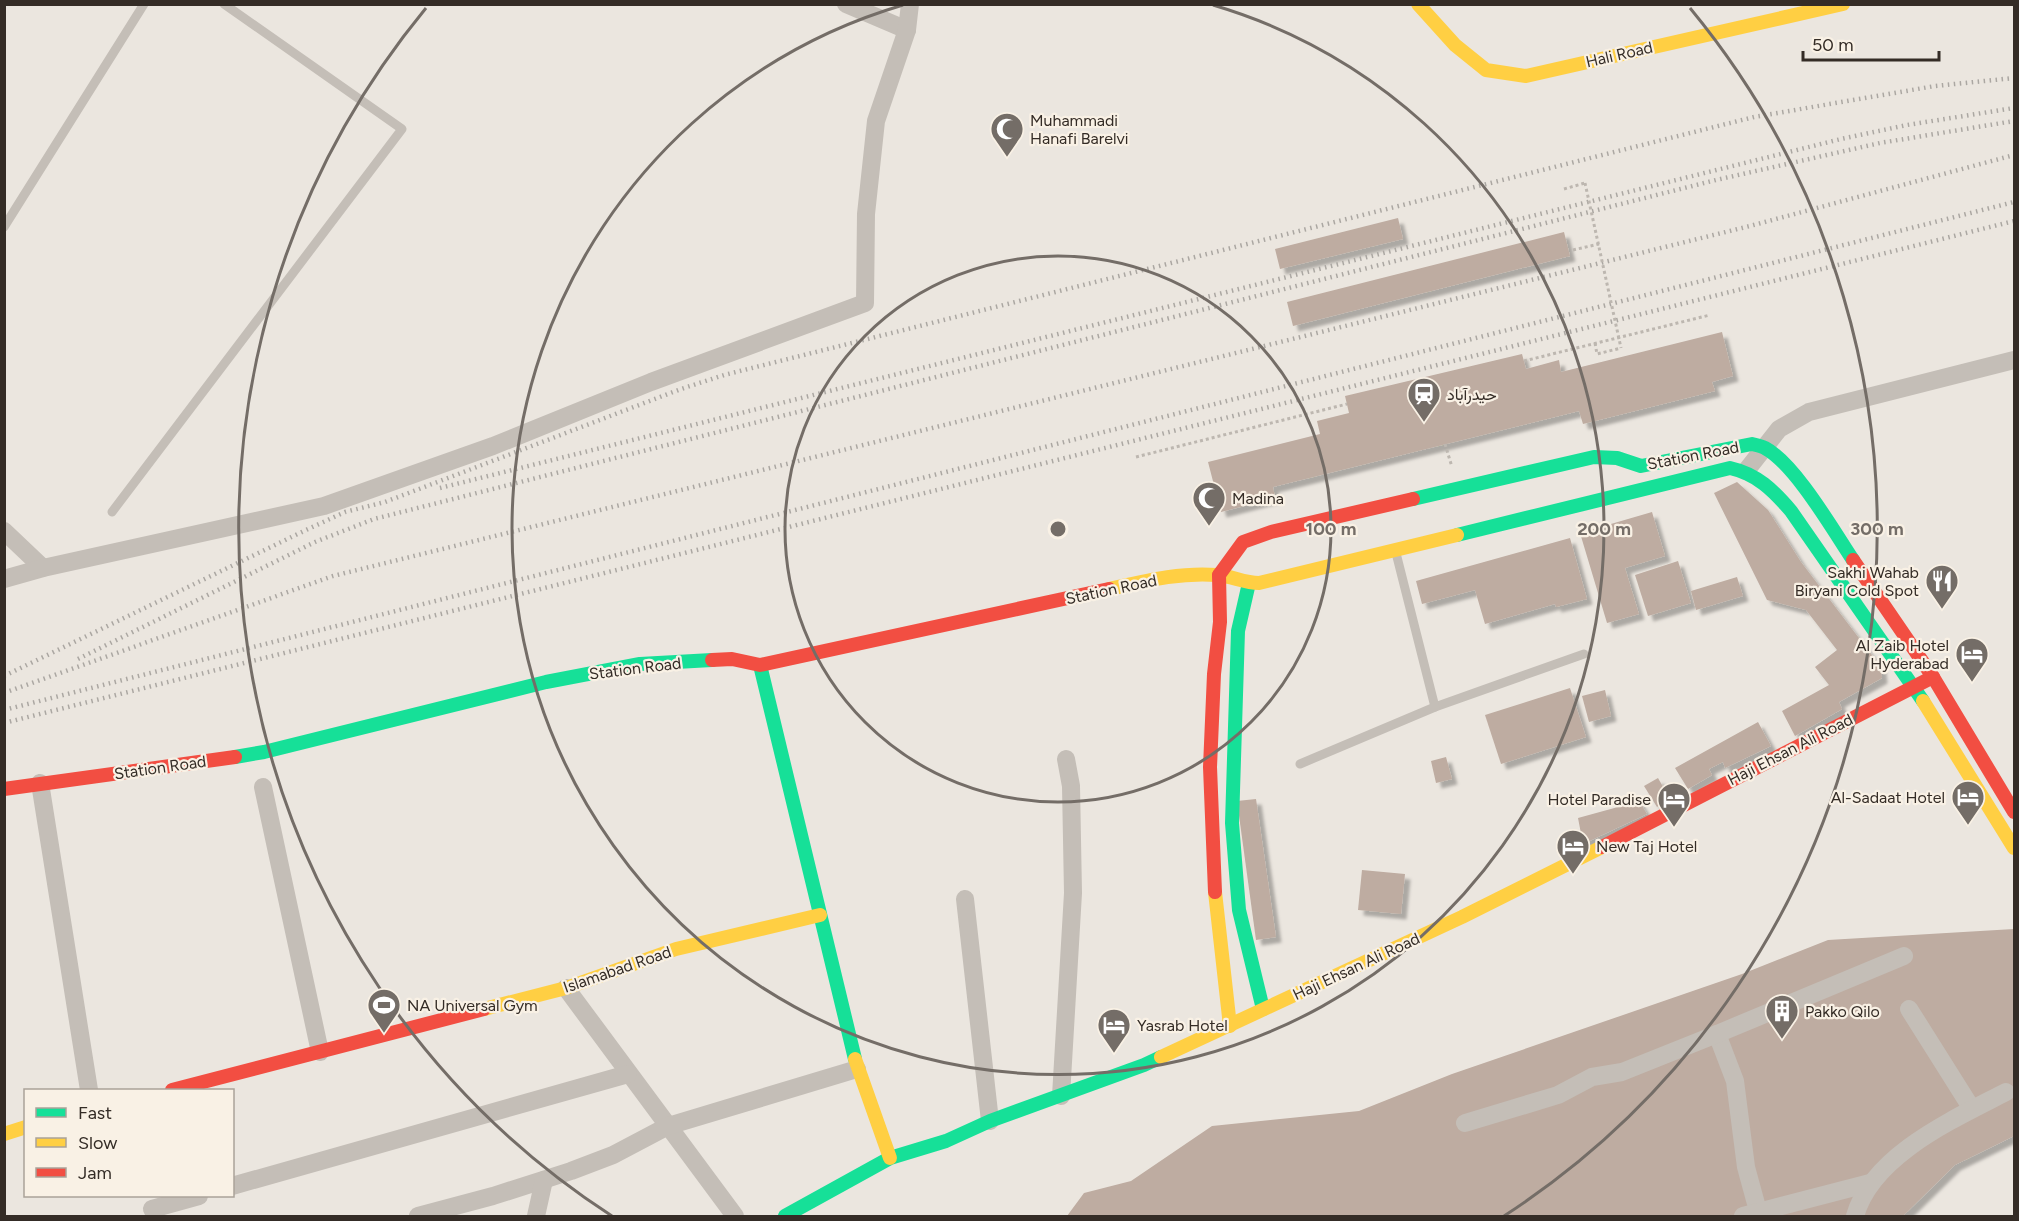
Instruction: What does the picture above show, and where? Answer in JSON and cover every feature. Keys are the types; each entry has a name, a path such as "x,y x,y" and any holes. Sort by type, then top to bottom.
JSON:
{"street":[{"path":"846,4 907,30"},
{"path":"4,579 43,568 324,506 493,446 651,382 865,303 866,214 876,121 907,30 910,4"},
{"name":"Hali Road","path":"1418,4 1455,45 1485,70 1526,76 1843,4"},
{"path":"1746,471 1779,429 1809,412 2014,360"},
{"name":"Station Road","path":"4,789 264,752 546,682 640,664 732,659 760,665 1175,575 1219,574 1243,542 1271,532 1594,457 1617,458 1641,466 1752,444 1764,447 1778,457 1791,470 1811,498 1933,677 2007,791 2014,812"},
{"name":"Station Road","path":"1249,583 1258,583 1730,468 1746,471 1768,486 1791,511 1913,686 2014,848"},
{"path":"4,531 43,568"},
{"path":"1230,1026 1216,908 1210,767 1214,674 1220,622 1219,574 1249,583 1238,631 1232,823 1239,910 1263,1009"},
{"path":"760,665 857,1069 890,1158"},
{"name":"Haji Ehsan Ali Road","path":"785,1216 890,1158 946,1142 990,1121 1144,1065 1230,1026 1564,867 1933,677"},
{"path":"1061,1096 1073,893 1071,786 1066,759"},
{"path":"40,783 89,1089"},
{"path":"263,787 320,1052"},
{"path":"965,899 990,1121"},
{"name":"Islamabad Road","path":"176,1089 566,988 676,949 820,915"},
{"path":"1465,1123 1558,1095 1592,1077 1622,1072 1904,956"},
{"path":"566,988 735,1216"},
{"path":"1909,1010 1972,1109"},
{"path":"1717,1034 1735,1081 1750,1214 1870,1183"},
{"path":"418,1216 544,1180 613,1155 668,1126 857,1069"},
{"path":"234,1185 628,1074"},
{"path":"1855,1216 1870,1183 1894,1160 1920,1140 1972,1109 2007,1092"},
{"path":"4,1134 24,1128"},
{"path":"536,1216 544,1180"},
{"path":"151,1207 195,1197"}],"lane":[{"path":"4,227 144,4"},
{"path":"112,512 402,129 224,4"},
{"path":"1395,550 1435,707"},
{"path":"1300,764 1435,707 1584,654"}],"path":[{"path":"1564,189 1586,183 1622,348 1597,354 1595,343"},
{"path":"1573,250 1599,244"},
{"path":"1524,361 1710,315"},
{"path":"1136,457 1347,405"}],"building":[{"path":"1398,218 1403,239 1280,269 1275,249"},
{"path":"1564,232 1570,256 1293,326 1287,302"},
{"name":"حیدرآباد","path":"1722,332 1733,376 1712,382 1715,391 1583,424 1579,411 1273,487 1275,498 1221,512 1208,462 1320,434 1317,421 1349,413 1345,396 1522,354 1526,369 1559,360 1561,372"},
{"path":"1737,482 1768,510 1801,562 1881,667 1882,678 1839,702 1842,709 1795,736 1782,711 1829,685 1815,667 1837,650 1806,610 1767,600 1714,493"},
{"path":"1652,512 1665,556 1625,568 1639,614 1607,623 1580,533"},
{"path":"1570,538 1587,599 1556,607 1555,604 1485,624 1475,590 1422,604 1416,581"},
{"path":"1678,561 1691,603 1648,616 1635,575"},
{"path":"1737,577 1743,596 1696,610 1691,591"},
{"path":"1570,688 1586,737 1501,764 1485,715"},
{"path":"1605,690 1611,716 1589,722 1582,696"},
{"path":"1758,722 1771,746 1725,768 1723,762 1709,769 1712,775 1688,789 1675,768"},
{"path":"1446,757 1452,779 1436,783 1431,761"},
{"path":"1658,778 1670,799 1657,807 1644,786"},
{"path":"1636,796 1647,814 1583,844 1578,818 1618,807"},
{"path":"1256,799 1276,937 1256,940 1237,801"},
{"path":"1362,870 1405,874 1401,914 1358,910"},
{"name":"Pakko Qilo","path":"2014,929 2014,1136 1955,1165 1903,1216 1067,1216 1084,1193 1131,1181 1212,1126 1359,1111 1452,1074 1742,974 1828,940"}],"railway":[{"path":"4,676 345,512 385,502 681,389 724,375 1754,117 1935,86 2014,78"},
{"path":"440,488 1841,139 1907,125 2014,108"},
{"path":"78,659 315,542 374,519 1716,180 1880,143 2014,121"},
{"path":"4,693 333,576 1750,226 2014,155"},
{"path":"4,710 2014,202"},
{"path":"4,723 2014,221"}],"traffic: fast":[{"path":"1413,499 1594,457 1617,458 1641,466 1752,444 1765,448 1789,468 1813,499 1853,560"},
{"path":"1457,535 1730,468 1740,471 1764,484 1791,511 1923,701"},
{"path":"1249,583 1238,631 1232,823 1239,910 1263,1009"},
{"path":"235,757 264,752 546,682 640,664 712,660"},
{"path":"760,665 855,1059"},
{"path":"785,1216 890,1158 946,1141 990,1121 1161,1057"}],"traffic: slow":[{"path":"1418,4 1455,45 1486,70 1526,76 1843,4"},
{"path":"1109,589 1163,578 1203,574 1259,583 1457,535"},
{"path":"1923,701 2014,848"},
{"path":"1161,1057 1462,917 1602,847"},
{"path":"1215,892 1230,1026"},
{"path":"484,1009 566,988 676,949 820,915"},
{"path":"855,1059 890,1158"},
{"path":"4,1134 24,1128"}],"traffic: jam":[{"path":"1219,575 1243,542 1271,532 1413,499"},
{"path":"1853,560 1933,677 2014,812"},
{"path":"1215,892 1210,767 1214,674 1220,622 1219,575"},
{"path":"712,660 732,659 760,665 1109,589"},
{"path":"1602,847 1933,677"},
{"path":"4,789 235,757"},
{"path":"176,1089 484,1009"}],"place":[{"name":"Muhammadi Hanafi Barelvi","path":"1007,158"},
{"name":"حیدرآباد","path":"1424,423"},
{"name":"Madina","path":"1209,527"},
{"name":"Sakhi Wahab Biryani Cold Spot","path":"1942,610"},
{"name":"Al Zaib Hotel Hyderabad","path":"1972,683"},
{"name":"Al-Sadaat Hotel","path":"1968,826"},
{"name":"Hotel Paradise","path":"1674,828"},
{"name":"New Taj Hotel","path":"1573,875"},
{"name":"NA Universal Gym","path":"384,1034"},
{"name":"Pakko Qilo","path":"1782,1040"},
{"name":"Yasrab Hotel","path":"1114,1054"}]}
